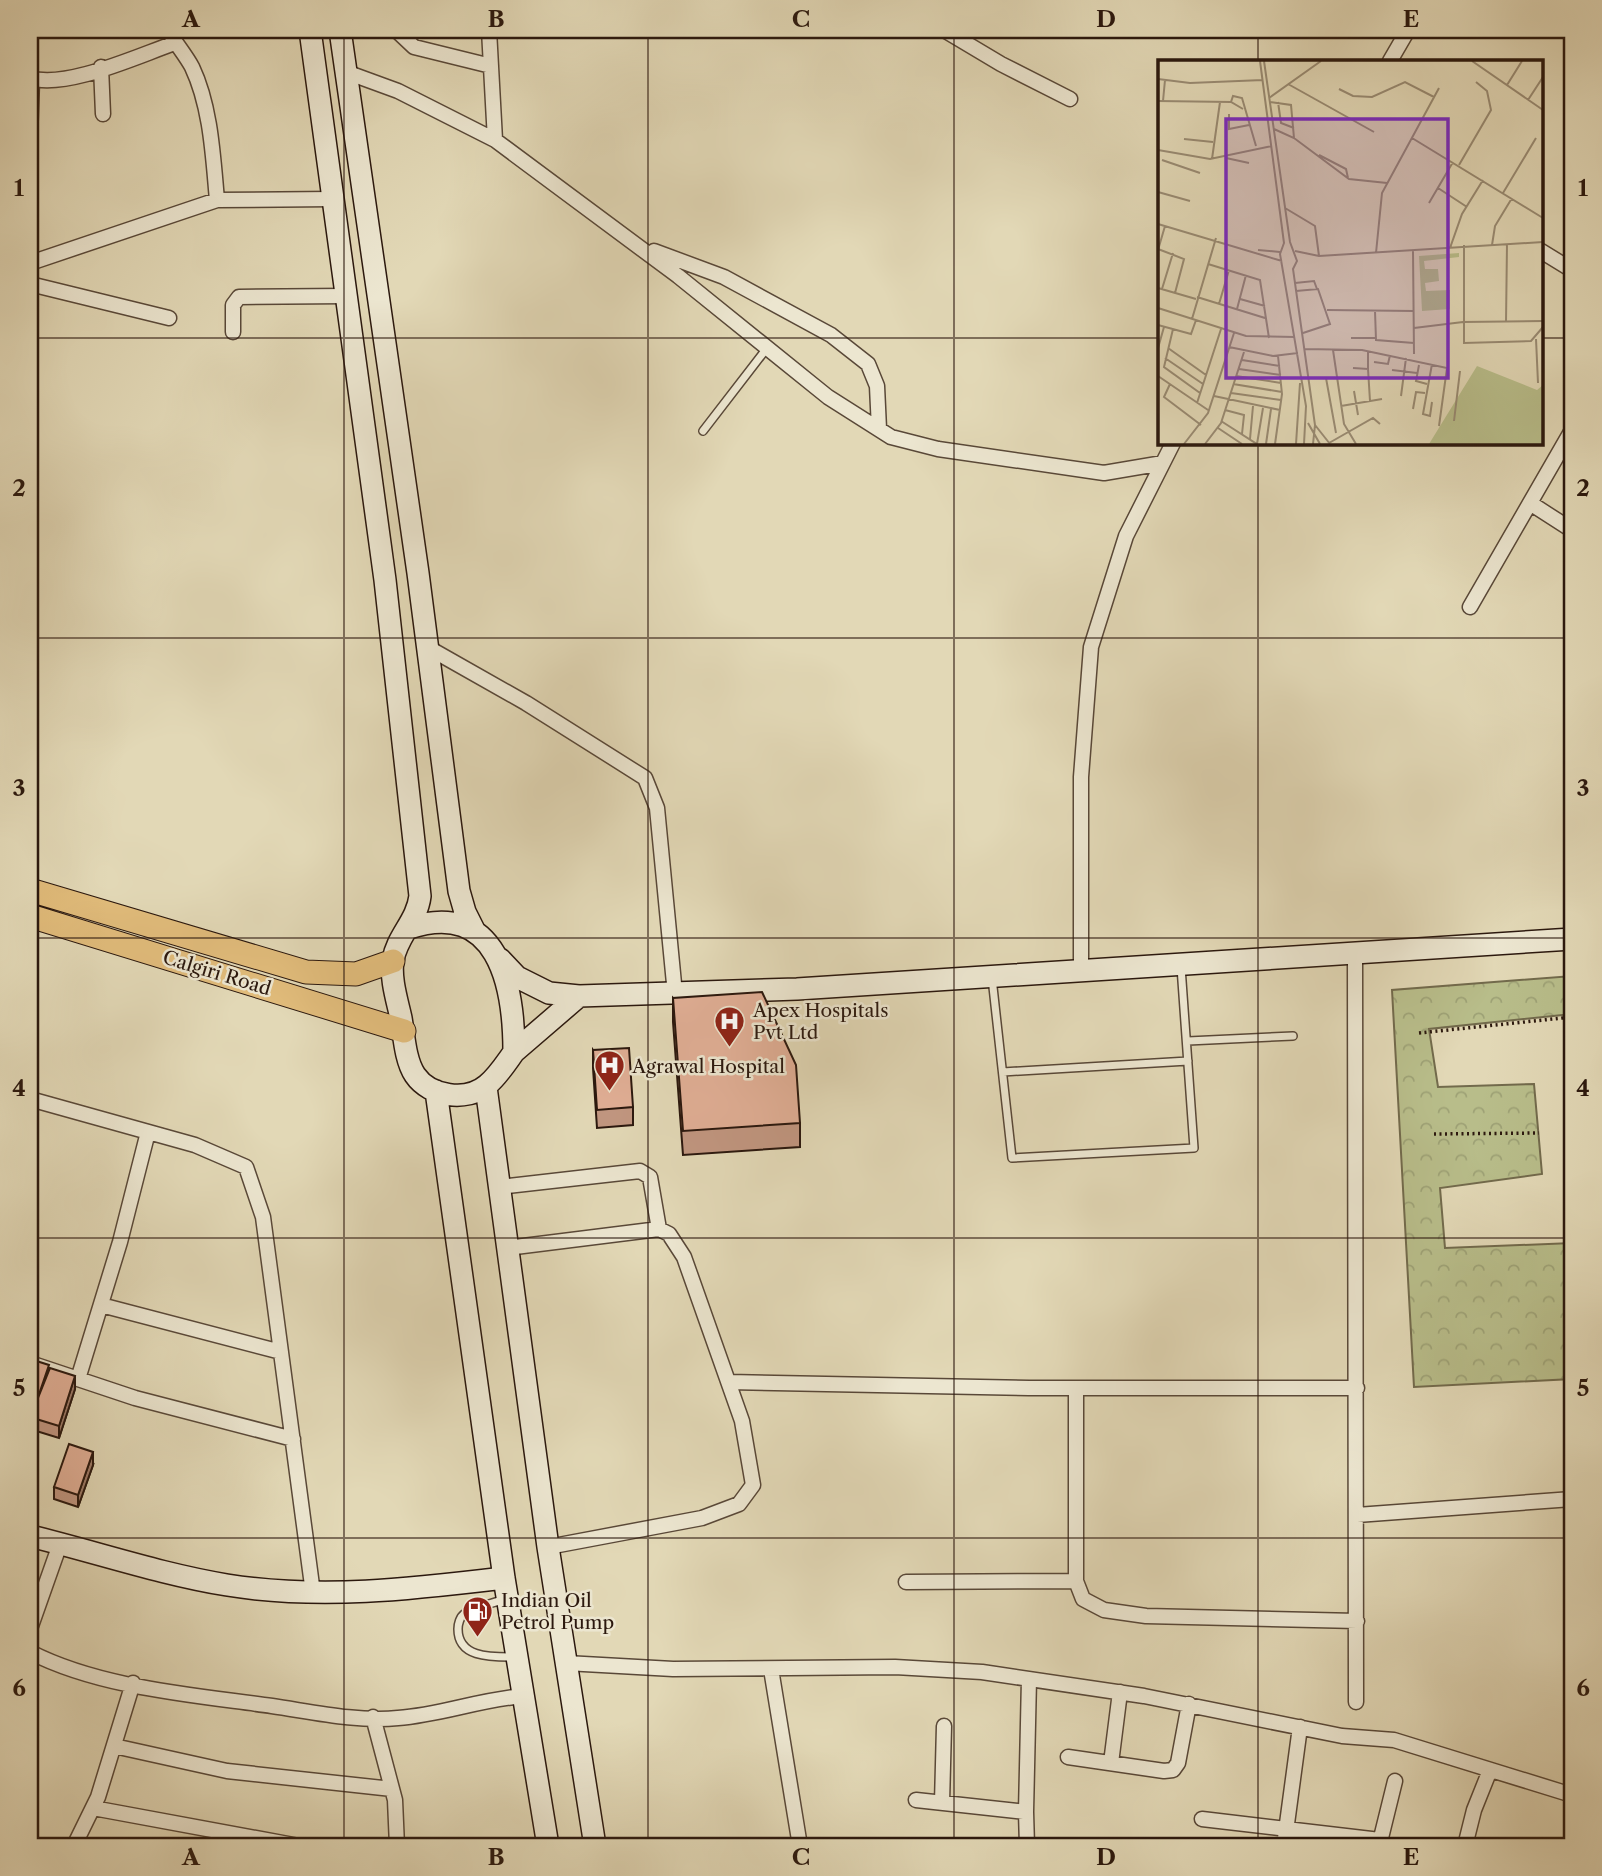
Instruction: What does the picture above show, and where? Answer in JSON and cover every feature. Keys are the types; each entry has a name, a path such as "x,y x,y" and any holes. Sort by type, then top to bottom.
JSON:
{"main road":[{"path":"310,30 384,580 420,896 418,911 398,944 393,961 404,1031 415,1074 436,1091 448,1095 467,1095 486,1087 514,1052 579,996"},
{"path":"340,30 460,891 465,912 474,930 517,977 549,992 579,996 675,994 1081,972 1572,939"},
{"name":"Calgiri Road","path":"30,890 306,972 356,974 393,961"},
{"name":"Calgiri Road","path":"30,916 404,1031"},
{"path":"409,928 429,921 449,921 474,930"},
{"path":"498,957 510,1003 514,1052"},
{"path":"486,1087 548,1547 595,1846"},
{"path":"436,1091 506,1588 548,1846"},
{"path":"30,1536 148,1569 228,1585 313,1593 506,1588"}],"street":[{"path":"396,30 414,47 491,66"},
{"path":"489,30 495,140"},
{"path":"944,30 1001,65 1070,99"},
{"path":"1391,60 1408,30"},
{"path":"30,136 31,79 45,82 101,67 172,36 191,66 205,108 217,200"},
{"path":"101,67 103,114"},
{"path":"346,72 398,91 495,140 638,246 828,397 891,437 938,449 1104,473 1163,463"},
{"path":"30,263 217,200 333,199"},
{"path":"638,246 724,277 831,335 868,363 877,386 879,429"},
{"path":"1542,252 1572,270"},
{"path":"30,284 169,318"},
{"path":"233,332 233,305 239,297 346,296"},
{"path":"1470,607 1572,430"},
{"path":"1081,972 1081,777 1091,647 1126,536 1172,444"},
{"path":"1530,503 1572,530"},
{"path":"427,647 526,703 645,778 657,808 675,994"},
{"path":"1355,955 1356,1702"},
{"path":"30,1099 195,1145 246,1167 263,1217 313,1593"},
{"path":"78,1379 148,1132"},
{"path":"499,1187 640,1171 650,1177 659,1229"},
{"path":"507,1248 659,1229 669,1234 684,1257 729,1382 742,1421 753,1485 739,1504 702,1518 548,1547"},
{"path":"100,1305 281,1352"},
{"path":"30,1363 135,1398 293,1439"},
{"path":"729,1382 1076,1388 1357,1388"},
{"path":"1076,1388 1076,1581 1083,1599 1104,1610 1146,1616 1357,1621"},
{"path":"1357,1515 1572,1499"},
{"path":"30,1629 60,1544"},
{"path":"906,1582 1076,1581"},
{"path":"30,1652 62,1668 133,1683 230,1700 373,1717 399,1718 490,1698 524,1696"},
{"path":"566,1663 673,1669 895,1667 982,1672 1189,1704 1342,1736 1394,1740 1572,1795"},
{"path":"771,1669 800,1846"},
{"path":"1027,1846 1029,1679"},
{"path":"74,1846 93,1808 133,1683"},
{"path":"1111,1763 1120,1692"},
{"path":"1068,1757 1173,1770 1178,1763 1189,1704"},
{"path":"373,1717 392,1790 397,1846"},
{"path":"942,1803 944,1726"},
{"path":"1284,1846 1300,1727"},
{"path":"114,1746 227,1771 392,1790"},
{"path":"1465,1846 1477,1801 1490,1770"},
{"path":"1202,1819 1380,1843 1395,1781"},
{"path":"916,1800 1026,1812"},
{"path":"93,1808 299,1846"}],"lane":[{"path":"703,431 767,348"},
{"path":"992,977 1012,1158 1194,1148 1181,965"},
{"path":"1188,1041 1293,1036"},
{"path":"1003,1072 1188,1061"},
{"path":"506,1588 464,1614 457,1624 459,1638 466,1649 484,1657 517,1658"}],"path":[{"path":"1419,1032 1572,1017"},
{"path":"1434,1134 1538,1133"}],"green space":[{"path":"1572,976 1572,1014 1429,1029 1438,1087 1534,1084 1542,1174 1440,1188 1445,1248 1572,1243 1572,1379 1414,1387 1392,990"}],"building":[{"path":"762,992 796,1065 800,1123 683,1131 673,998"},
{"path":"629,1048 633,1107 597,1110 593,1050"},
{"path":"30,1359 49,1365 36,1403 50,1368 75,1376 59,1426 33,1418 35,1410 30,1408"},
{"path":"69,1444 93,1452 78,1495 54,1487"}],"place":[{"name":"Apex Hospitals Pvt Ltd","path":"730,1048"},
{"name":"Agrawal Hospital","path":"609,1093"},
{"name":"Indian Oil Petrol Pump","path":"478,1638"}]}
